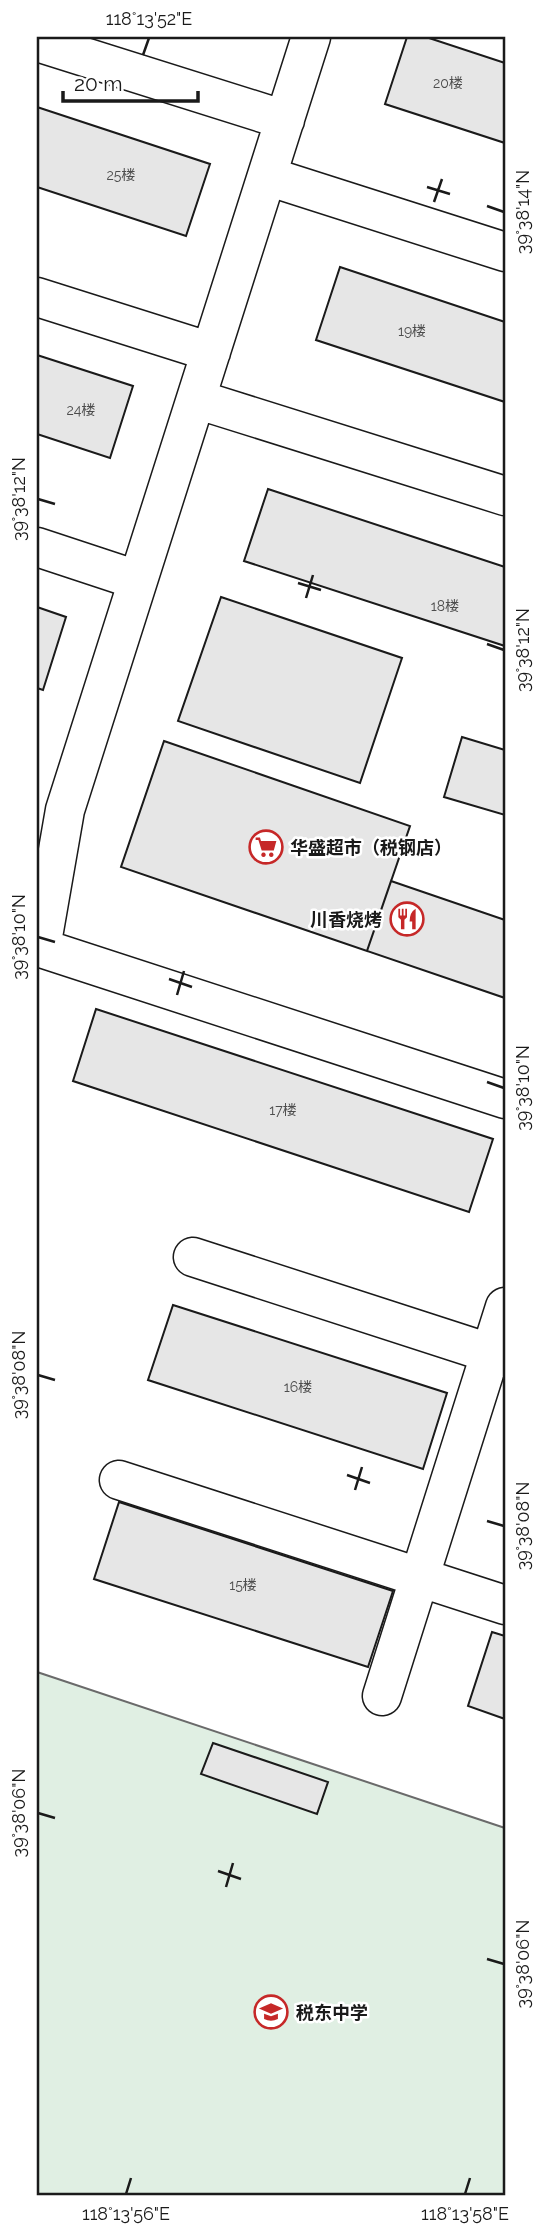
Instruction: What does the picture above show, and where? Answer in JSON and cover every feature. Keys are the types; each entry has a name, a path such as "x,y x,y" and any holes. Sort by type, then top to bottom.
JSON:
{"street":[{"path":"311,37 137,580 51,805 41,948 505,1099"},
{"path":"37,42 285,120"},
{"path":"267,176 505,252"},
{"path":"37,296 211,352"},
{"path":"196,399 505,496"},
{"path":"37,547 137,580"},
{"path":"193,1257 498,1355"},
{"path":"382,1696 498,1355 505,1307"},
{"path":"119,1480 505,1605"}],"green space":[{"name":"税东中学","path":"37,1672 505,1828 505,2196 37,2196"}],"building":[{"path":"407,37 426,37 505,63 505,143 385,104"},
{"path":"37,107 210,164 186,236 37,187"},
{"path":"340,267 505,322 505,402 316,340"},
{"path":"37,355 133,386 110,458 37,434"},
{"path":"268,489 505,567 505,646 244,561"},
{"path":"221,597 402,658 360,783 178,721"},
{"path":"37,607 66,617 43,690 37,688"},
{"path":"462,737 505,750 505,815 444,797"},
{"name":"华盛超市（税钢店）","path":"164,741 410,826 367,951 121,867"},
{"path":"391,881 505,920 505,998 367,951"},
{"path":"96,1009 493,1139 469,1212 73,1081"},
{"path":"173,1305 447,1393 423,1469 148,1380"},
{"path":"119,1502 393,1591 368,1667 94,1579"},
{"path":"492,1632 505,1636 505,1719 468,1706"},
{"path":"213,1743 328,1782 317,1814 201,1774"}],"place":[{"name":"华盛超市（税钢店）","path":"266,847"},
{"name":"川香烧烤","path":"407,919"},
{"name":"税东中学","path":"271,2012"}]}
